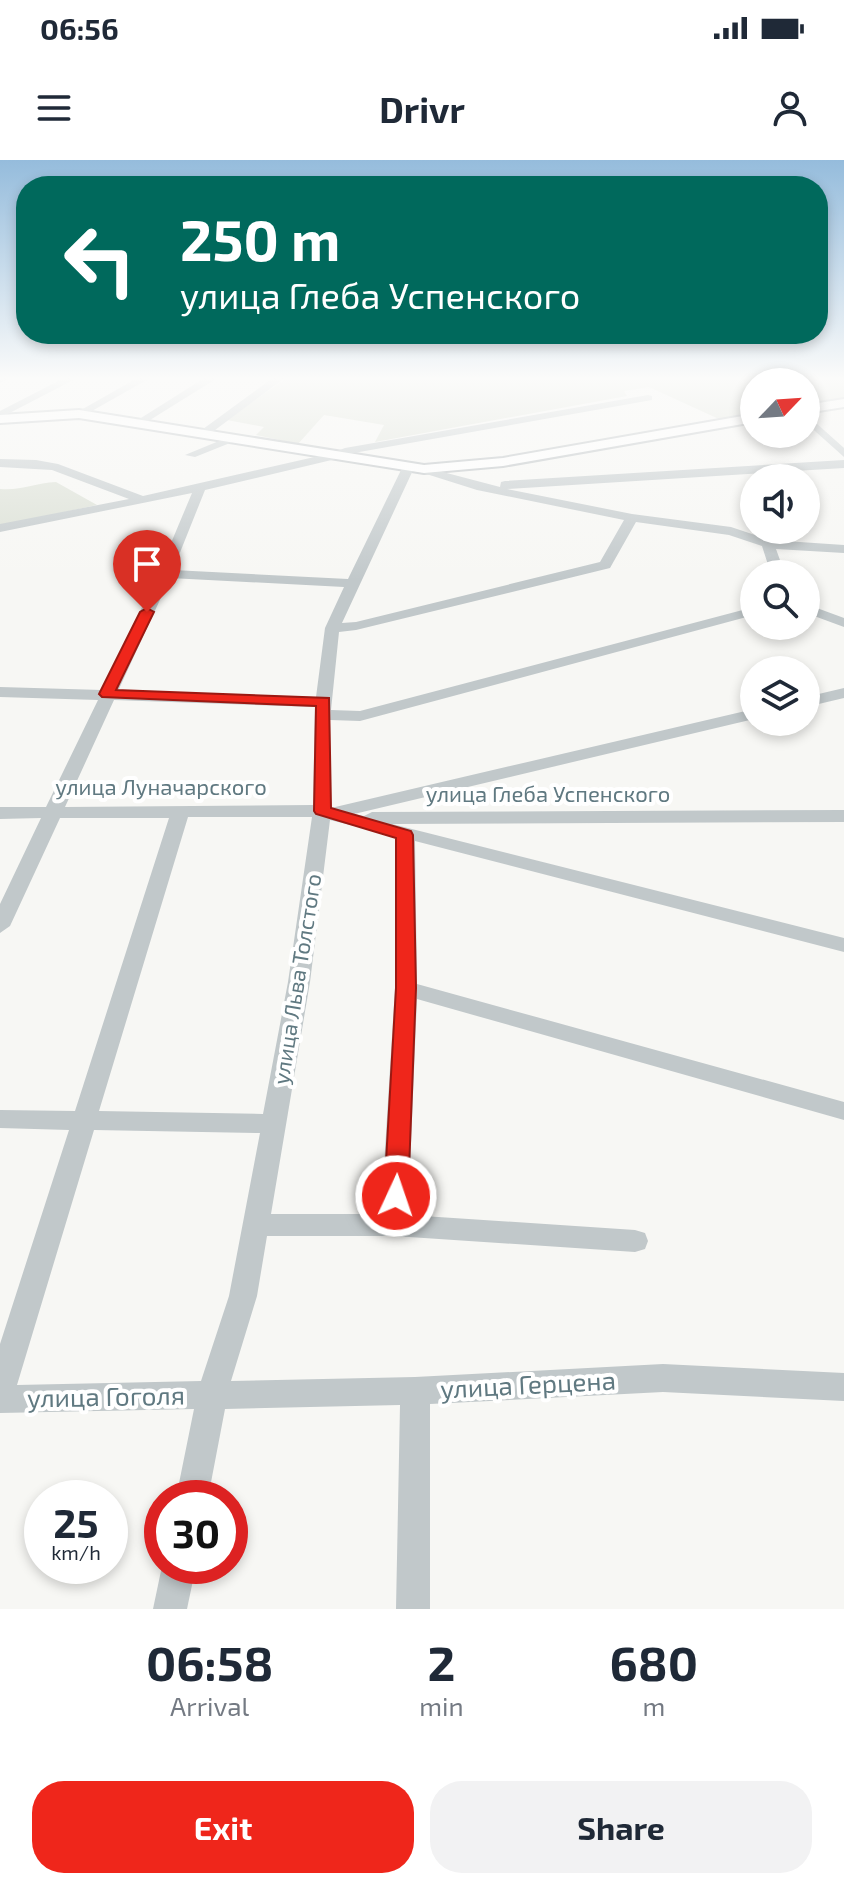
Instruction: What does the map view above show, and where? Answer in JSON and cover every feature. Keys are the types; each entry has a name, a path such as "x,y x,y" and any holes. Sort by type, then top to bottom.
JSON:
{"main road":[{"path":"266,445 416,468 503,462 602,445"}],"street":[{"path":"191,455 217,445"},
{"path":"0,538 4,527 200,488 381,445"},
{"path":"0,463 20,460 48,465 142,499"},
{"path":"477,486 844,464"},
{"path":"416,468 477,486 632,518 740,534"},
{"name":"улица Льва Толстого","path":"195,1480 212,1395 243,1296 299,982 326,812 323,708 332,628 351,583 416,468"},
{"path":"0,926 165,574 200,488"},
{"path":"332,628 356,626 605,565 632,518"},
{"path":"773,560 768,544 844,549"},
{"path":"165,574 351,583"},
{"path":"820,614 844,623"},
{"path":"0,692 107,694 323,708 360,716 740,615"},
{"path":"820,699 844,693"},
{"path":"326,812 740,717"},
{"path":"0,1391 180,812"},
{"path":"326,812 405,835 844,945"},
{"name":"улица Луначарского","path":"0,813 326,812"},
{"name":"улица Глеба Успенского","path":"326,812 374,818 844,816"},
{"path":"394,1225 406,988 405,835"},
{"path":"406,988 844,1111"},
{"path":"0,1119 84,1123 272,1124"},
{"path":"255,1225 394,1225 635,1241"},
{"name":"улица Герцена","path":"212,1395 415,1391 663,1378 842,1393"},
{"path":"413,1609 415,1391"},
{"name":"улица Гоголя","path":"0,1399 212,1395"},
{"path":"170,1609 175,1584"}],"shaded area":[{"path":"56,482 97,505 0,526 0,489"}],"route":[{"path":"147,612 107,694 324,702 322,811 405,835 406,988 396,1196"}]}
